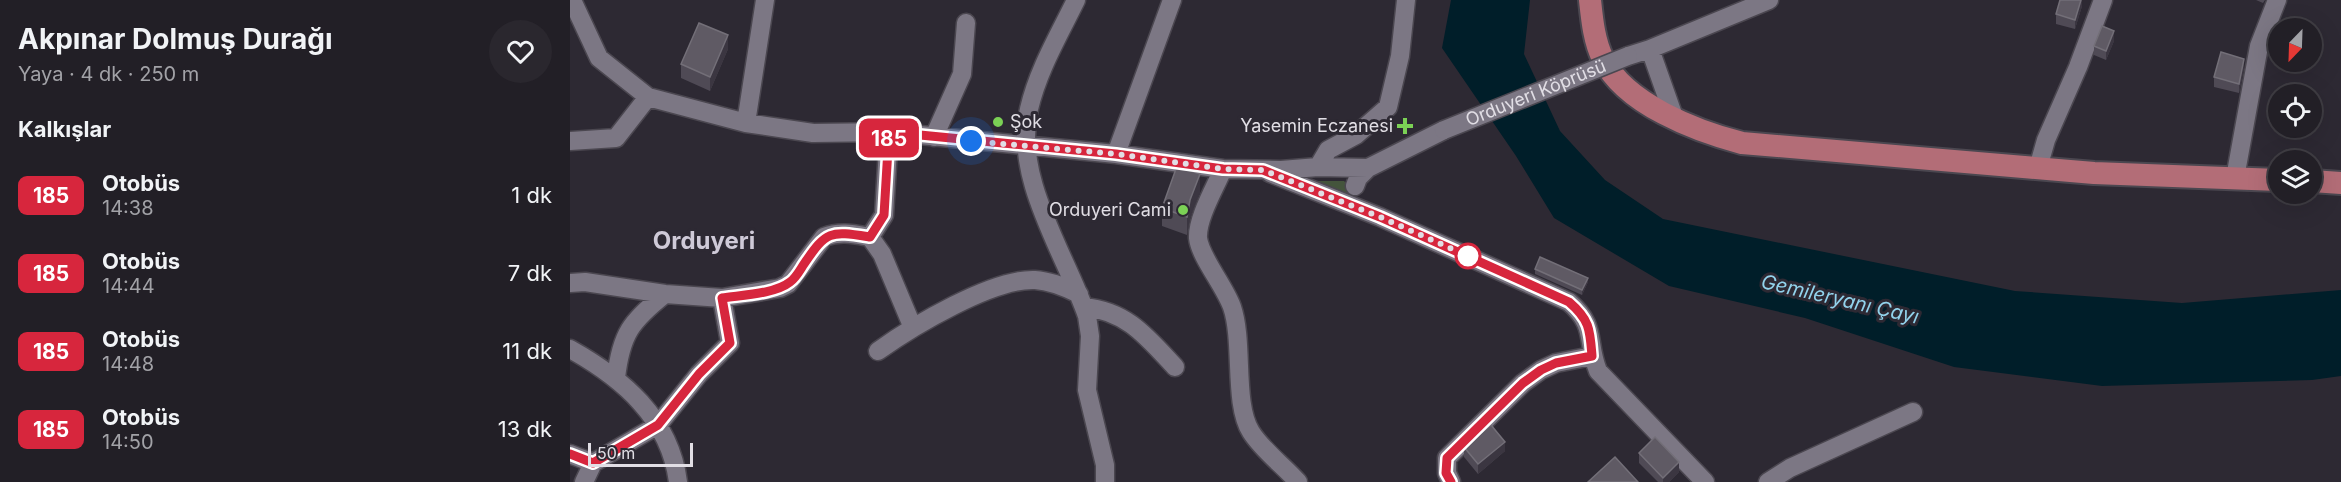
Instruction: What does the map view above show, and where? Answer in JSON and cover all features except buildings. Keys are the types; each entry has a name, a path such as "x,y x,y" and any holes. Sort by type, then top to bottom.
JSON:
{"main road":[{"path":"1590,0 1602,58 1617,81 1636,97 1711,135 1742,143 2094,173 2268,180"},
{"path":"2322,182 2341,183"}],"street":[{"path":"572,0 599,58 648,97 746,123 813,133 889,132 1116,154 1223,169 1368,168"},
{"path":"746,123 765,0"},
{"path":"1076,0 1044,64 1029,110 1026,146 1029,172 1081,300 1090,336 1087,390 1105,465 1105,482"},
{"path":"1116,154 1172,0"},
{"path":"1327,167 1328,150 1356,135 1388,107 1400,56 1406,0"},
{"name":"Orduyeri Köprüsü","path":"1368,168 1444,130 1769,0"},
{"path":"2038,168 2046,140 2078,67 2103,0"},
{"path":"2235,178 2259,46 2277,0"},
{"path":"934,137 962,74 966,23"},
{"path":"1650,49 1674,117"},
{"path":"570,141 616,138 648,97"},
{"path":"870,237 884,215 889,132"},
{"path":"1327,167 1353,179 1358,197 1365,206 1380,217"},
{"path":"1355,186 1358,178 1368,168"},
{"path":"1223,169 1199,225 1200,246 1227,295 1237,323 1246,422 1252,433 1298,482"},
{"path":"1263,170 1380,217 1569,302 1582,313 1590,329 1592,356 1598,371 1699,480"},
{"path":"570,283 585,282 665,294 722,298 764,291 788,284 824,237 844,232 870,237 882,254 913,328"},
{"path":"878,351 913,328 962,302 1021,281 1046,281 1132,324 1175,367"},
{"path":"616,378 619,351 623,341 642,313 665,294"},
{"path":"584,482 593,463 658,425 699,374 730,343 722,298"},
{"path":"570,349 616,378 658,425 673,459 678,482"},
{"path":"1451,482 1446,473 1447,458 1523,383 1556,363 1592,356"},
{"path":"1768,482 1790,468 1914,412"},
{"path":"570,454 593,463"}],"green space":[{"path":"1302,181 1344,181 1348,185 1348,195"}],"water":[{"name":"Gemileryanı Çayı","path":"1451,0 1530,0 1524,54 1560,131 1605,180 1663,219 2015,291 2182,303 2341,290 2341,376 2312,380 2102,386 1954,367 1805,318 1669,286 1554,218 1516,156 1442,48"}],"bus line":[{"name":"185","path":"570,454 593,463 658,425 699,374 730,343 722,298 757,293 788,284 824,237 844,232 870,237 884,215 889,132 1116,154 1223,169 1263,170 1380,217 1569,302 1582,313 1590,329 1592,356 1556,363 1523,383 1447,458 1446,473 1451,482"}],"place":[{"name":"Şok","path":"998,122"},
{"name":"Yasemin Eczanesi","path":"1405,126"},
{"name":"Orduyeri Cami","path":"1183,210"}],"district":[{"name":"Orduyeri","path":"704,241"}],"route":[{"path":"971,141 1116,154 1223,169 1263,170 1380,217 1468,256"}]}
